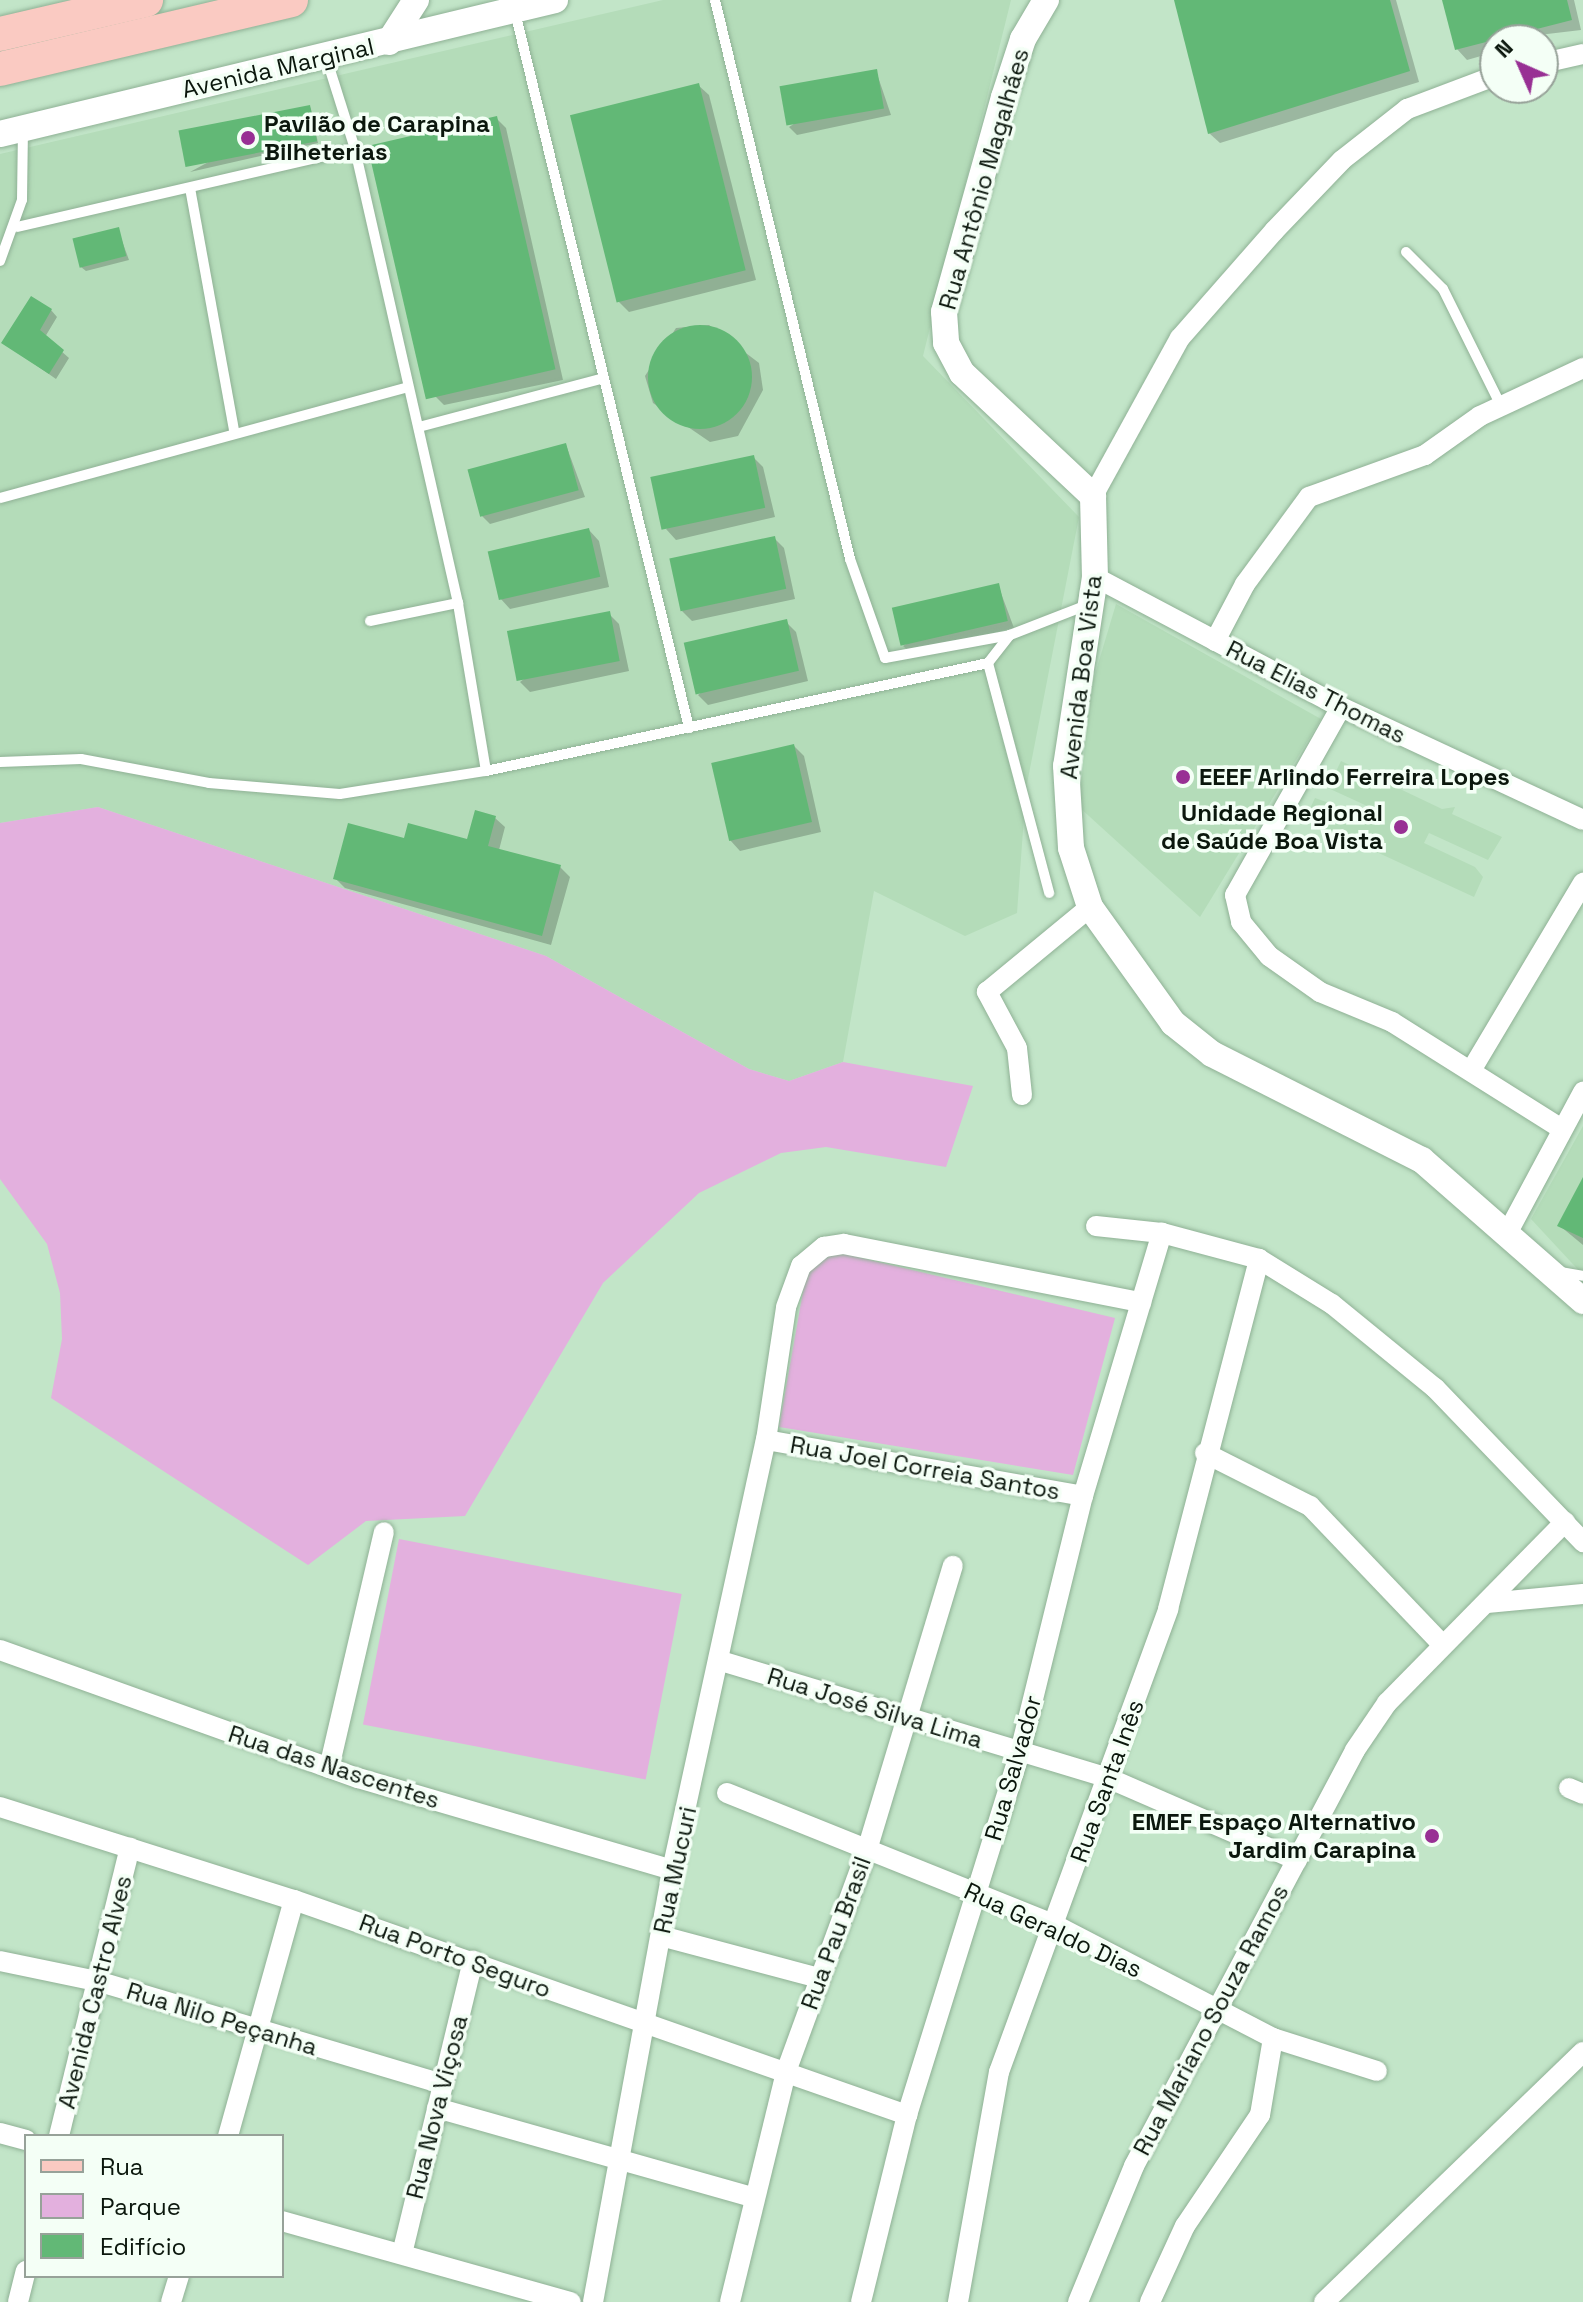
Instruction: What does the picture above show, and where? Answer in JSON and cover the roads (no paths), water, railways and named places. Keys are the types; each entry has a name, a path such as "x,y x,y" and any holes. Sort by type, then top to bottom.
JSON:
{"main road":[{"path":"0,34 146,0"},
{"path":"0,69 291,0"}],"street":[{"path":"389,42 416,0"},
{"name":"Avenida Marginal","path":"11,131 555,0"},
{"name":"Rua Antônio Magalhães","path":"1046,0 1023,39 1004,97 944,312 946,343 962,373 1093,496"},
{"path":"1559,59 1583,54"},
{"path":"1093,496 1180,338 1274,231 1342,160 1407,109 1479,82"},
{"path":"1215,641 1245,584 1309,497 1425,455 1501,406 1583,368"},
{"name":"Avenida Boa Vista","path":"1093,496 1095,577 1066,766 1071,848 1090,907 1131,973 1212,1054 1422,1160 1509,1230 1583,1301"},
{"name":"Rua Elias Thomas","path":"1095,577 1341,707 1583,820"},
{"path":"1341,707 1235,895 1241,922 1269,956 1320,992 1392,1022 1472,1069 1562,1129"},
{"path":"1472,1069 1583,883"},
{"path":"1022,1095 1017,1048 987,992 1090,907"},
{"path":"1509,1230 1583,1092"},
{"path":"1096,1226 1162,1233 1259,1259 1406,1362 1583,1542"},
{"name":"Rua Salvador","path":"861,2302 907,2115 1020,1752 1083,1496 1162,1233"},
{"name":"Rua Mucuri","path":"593,2302 623,2161 641,2024 766,1440 786,1307 801,1266 824,1247 844,1244 1141,1302"},
{"name":"Rua Santa Inês","path":"958,2302 986,2118 1012,2029 1055,1925 1175,1584 1205,1453 1259,1259"},
{"name":"Rua Joel Correia Santos","path":"766,1440 1083,1496"},
{"path":"1205,1453 1310,1506 1443,1645"},
{"name":"Rua Mariano Souza Ramos","path":"1078,2302 1110,2215 1216,2008 1355,1750 1443,1645 1565,1522"},
{"path":"329,1768 384,1532"},
{"name":"Rua Pau Brasil","path":"730,2302 751,2197 787,2069 867,1850 953,1566"},
{"path":"1487,1603 1583,1594"},
{"name":"Rua das Nascentes","path":"0,1650 329,1768 672,1870"},
{"name":"Rua José Silva Lima","path":"721,1661 906,1720 1108,1778 1297,1860"},
{"name":"Rua Geraldo Dias","path":"727,1793 1055,1925 1273,2038 1377,2071"},
{"name":"Rua Porto Seguro","path":"0,1807 473,1960 641,2024 787,2069 907,2115"},
{"name":"Avenida Castro Alves","path":"59,2134 130,1848"},
{"path":"229,2134 261,2031 294,1900"},
{"path":"661,1936 819,1978"},
{"name":"Rua Nova Viçosa","path":"402,2254 473,1960"},
{"name":"Rua Nilo Peçanha","path":"0,1961 97,1981 443,2084"},
{"path":"1150,2302 1185,2226 1253,2131 1270,2086 1273,2038"},
{"path":"1324,2302 1583,2052"},
{"path":"437,2108 751,2197"},
{"path":"0,2133 24,2139"},
{"path":"284,2222 571,2302"},
{"path":"13,2297 24,2275"},
{"path":"171,2302 178,2278"}],"lane":[{"path":"715,0 850,559 885,658 1010,635 1091,604"},
{"path":"514,10 689,728"},
{"path":"326,57 355,149 419,427 458,603 486,771"},
{"path":"0,261 17,227 11,131"},
{"path":"17,227 355,149"},
{"path":"190,188 234,430"},
{"path":"1406,252 1443,289 1501,406"},
{"path":"419,427 604,378"},
{"path":"0,498 234,430 408,387"},
{"path":"370,621 458,603"},
{"path":"0,762 81,759 209,783 340,794 486,771 988,663 1010,635"},
{"path":"988,663 1049,893"},
{"path":"1551,1270 1583,1276"}],"place":[{"name":"Pavilão de Carapina Bilheterias","path":"248,138"},
{"name":"EEEF Arlindo Ferreira Lopes","path":"1183,777"},
{"name":"Unidade Regional de Saúde Boa Vista","path":"1401,827"},
{"name":"EMEF Espaço Alternativo Jardim Carapina","path":"1432,1836"}]}
